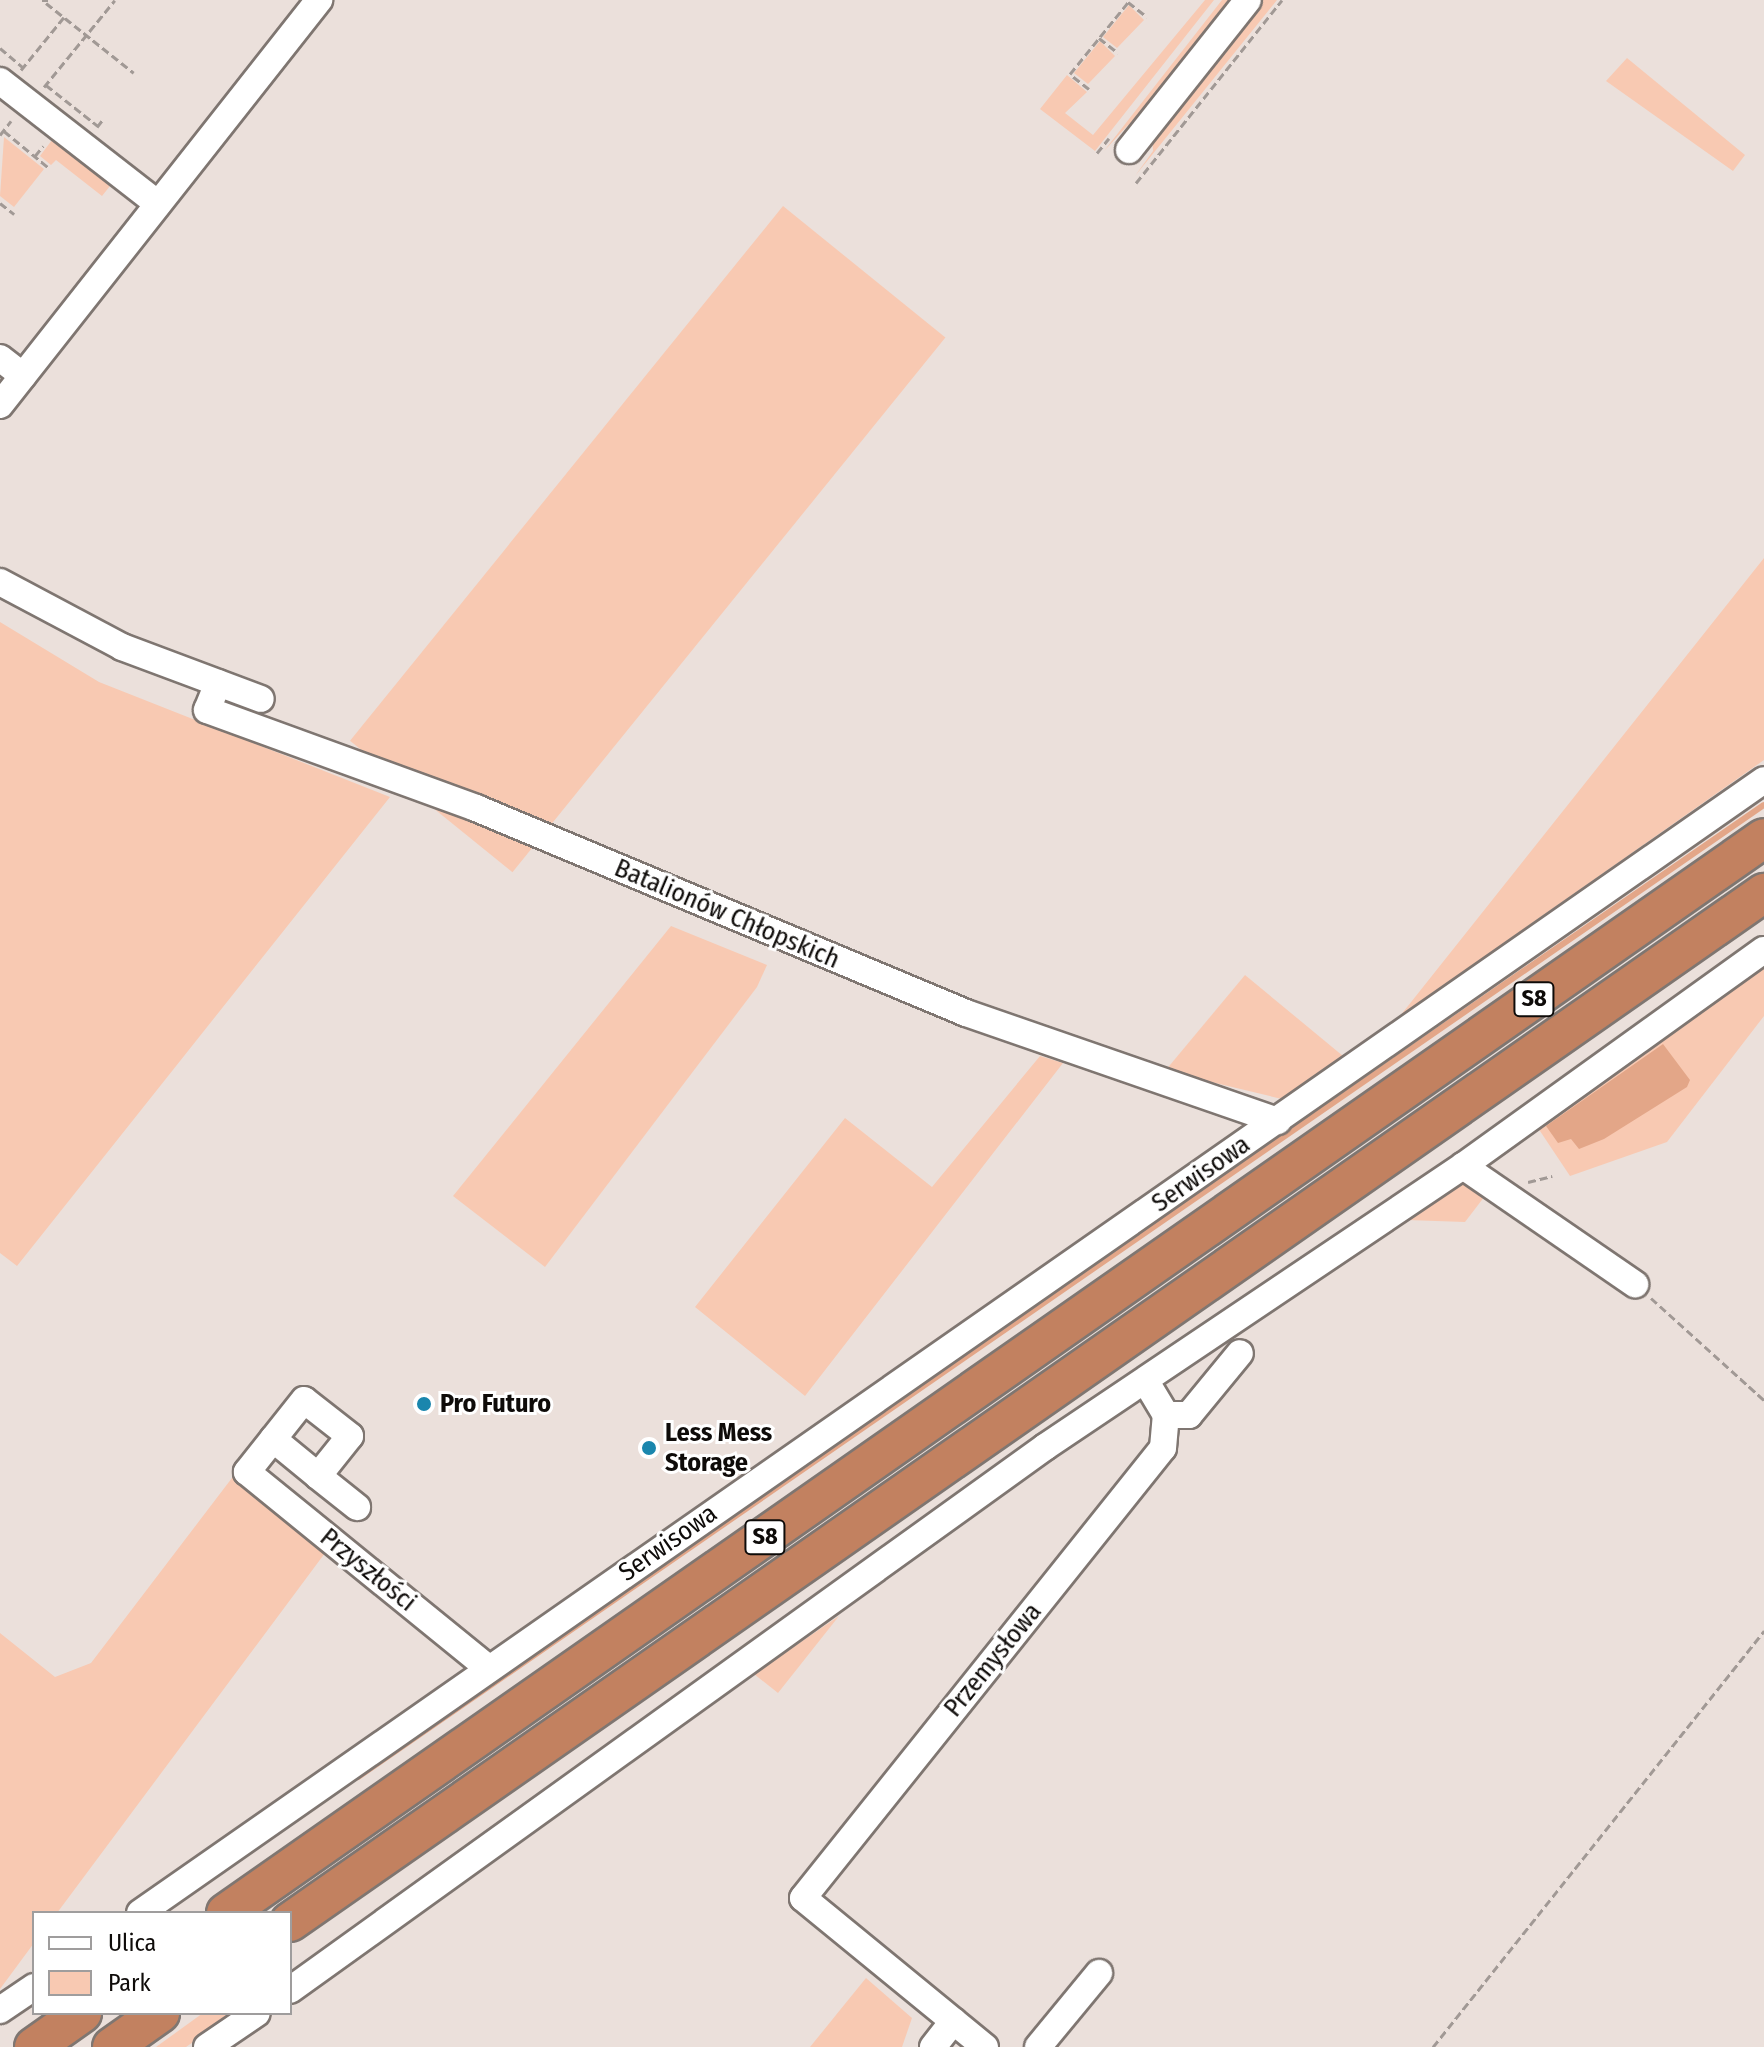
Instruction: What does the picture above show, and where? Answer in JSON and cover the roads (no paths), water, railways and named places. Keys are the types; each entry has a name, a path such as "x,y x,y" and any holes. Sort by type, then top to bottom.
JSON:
{"highway":[{"name":"S8","path":"229,1911 1764,838"},
{"name":"S8","path":"292,1921 1764,893"},
{"path":"34,2047 79,2015"},
{"path":"112,2047 157,2015"}],"street":[{"path":"0,405 319,0"},
{"path":"1129,150 1248,0"},
{"path":"9,77 158,204"},
{"path":"0,358 23,376"},
{"path":"0,582 112,643 261,699"},
{"name":"Batalionów Chłopskich","path":"218,683 207,710 476,808 966,1013 1278,1121"},
{"name":"Serwisowa","path":"143,1911 1764,780"},
{"path":"292,1989 1045,1447 1147,1383 1463,1166 1764,950"},
{"path":"1463,1166 1635,1284"},
{"path":"1147,1383 1166,1415 1189,1415 1240,1353"},
{"path":"318,1476 350,1436 304,1400 273,1439 318,1476 357,1507"},
{"name":"Przemysłowa","path":"953,2021 803,1898 1163,1448 1166,1415"},
{"name":"Przyszłości","path":"273,1439 247,1472 488,1668"},
{"path":"1038,2047 1099,1973"},
{"path":"0,2010 32,1988"},
{"path":"207,2047 254,2015"},
{"path":"933,2047 953,2021 985,2047"}],"waterway":[{"path":"358,1777 1764,805"}],"place":[{"name":"Pro Futuro","path":"424,1404"},
{"name":"Less Mess Storage","path":"649,1448"}]}
